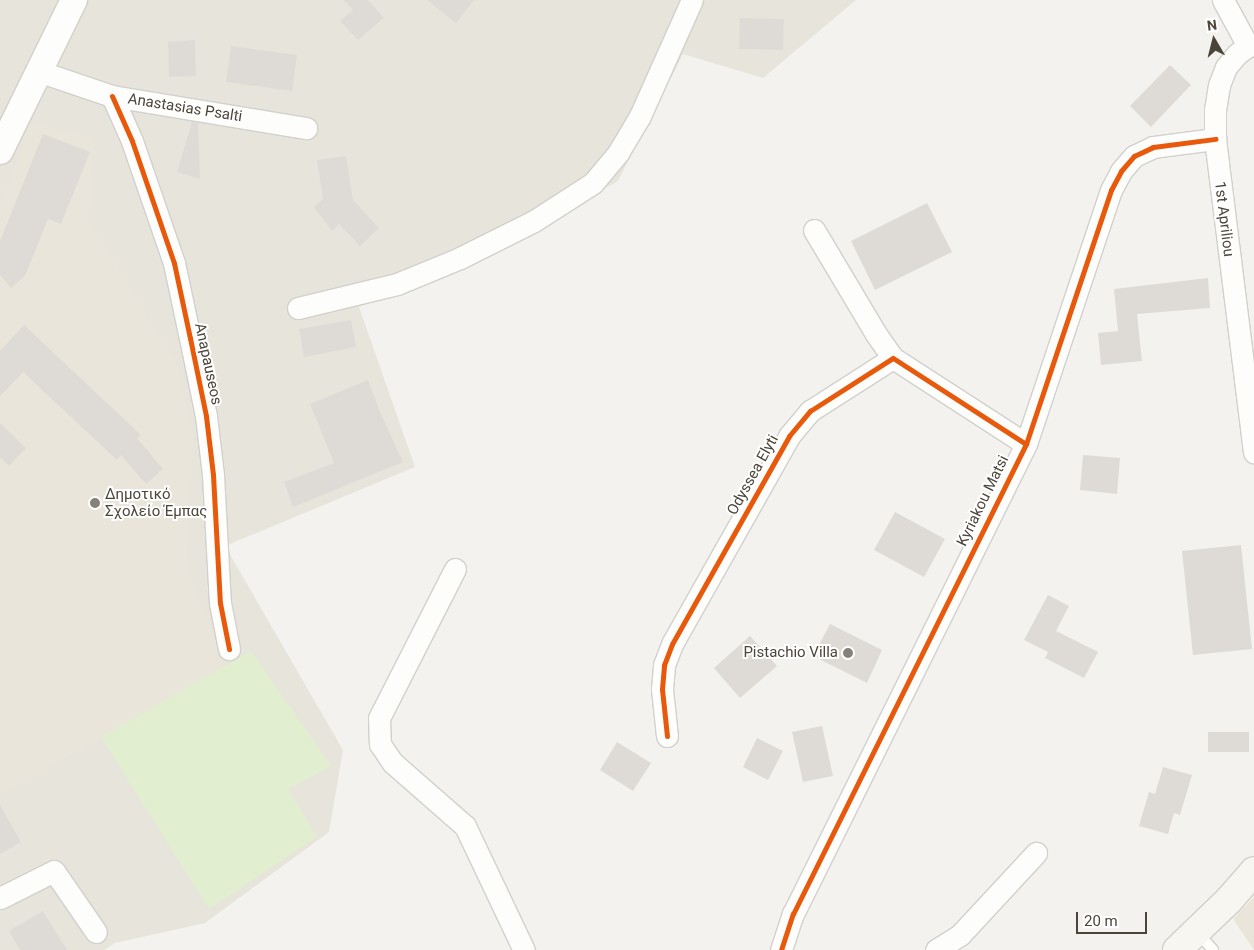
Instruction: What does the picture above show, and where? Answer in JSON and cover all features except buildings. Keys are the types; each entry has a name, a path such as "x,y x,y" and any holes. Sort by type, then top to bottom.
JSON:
{"main road":[{"path":"1177,950 1205,940 1229,900 1254,871"}],"street":[{"path":"0,151 74,0"},
{"path":"298,308 397,284 460,258 534,221 593,183 618,153 640,116 692,0"},
{"name":"1st Apriliou","path":"1223,0 1251,45 1237,54 1226,67 1219,85 1215,109 1214,139 1254,453"},
{"name":"Anastasias Psalti","path":"38,71 112,96 306,128"},
{"name":"Anapauseos","path":"112,96 132,141 174,263 186,319 206,416 212,474 219,594 229,649"},
{"name":"Kyriakou Matsi","path":"786,948 793,914 1026,444 1112,190 1121,171 1134,156 1153,147 1214,139"},
{"path":"814,230 876,334 894,358 1026,444"},
{"name":"Odyssea Elyti","path":"667,736 662,689 664,666 672,644 789,436 810,411 894,358"},
{"path":"455,569 379,718 380,744 393,763 465,826 524,950"},
{"path":"936,950 960,934 1036,853"},
{"path":"0,898 54,870 96,932"}],"shaded area":[{"path":"0,0 856,0 763,78 683,54 618,181 491,252 359,307 415,467 225,546 343,750 329,832 205,923 115,943 104,950 0,950"},
{"name":"Δημοτικό Σχολείο Έμπας","path":"32,122 93,139 88,219 178,368 194,438 186,567 226,667 0,794 0,206"},
{"path":"1254,897 1254,950 1233,919"}],"green space":[{"path":"251,651 331,766 288,789 317,837 209,909 101,737"}],"cycle path":[{"path":"112,96 132,141 174,263 190,338 206,416 213,475 220,603 229,649"},
{"path":"781,950 793,914 1026,444 1111,190 1121,171 1134,156 1153,147 1215,139"},
{"path":"667,736 662,689 664,665 672,644 789,436 810,411 893,358 1026,444"}],"place":[{"name":"Δημοτικό Σχολείο Έμπας","path":"95,503"},
{"name":"Pistachio Villa","path":"848,653"}]}
